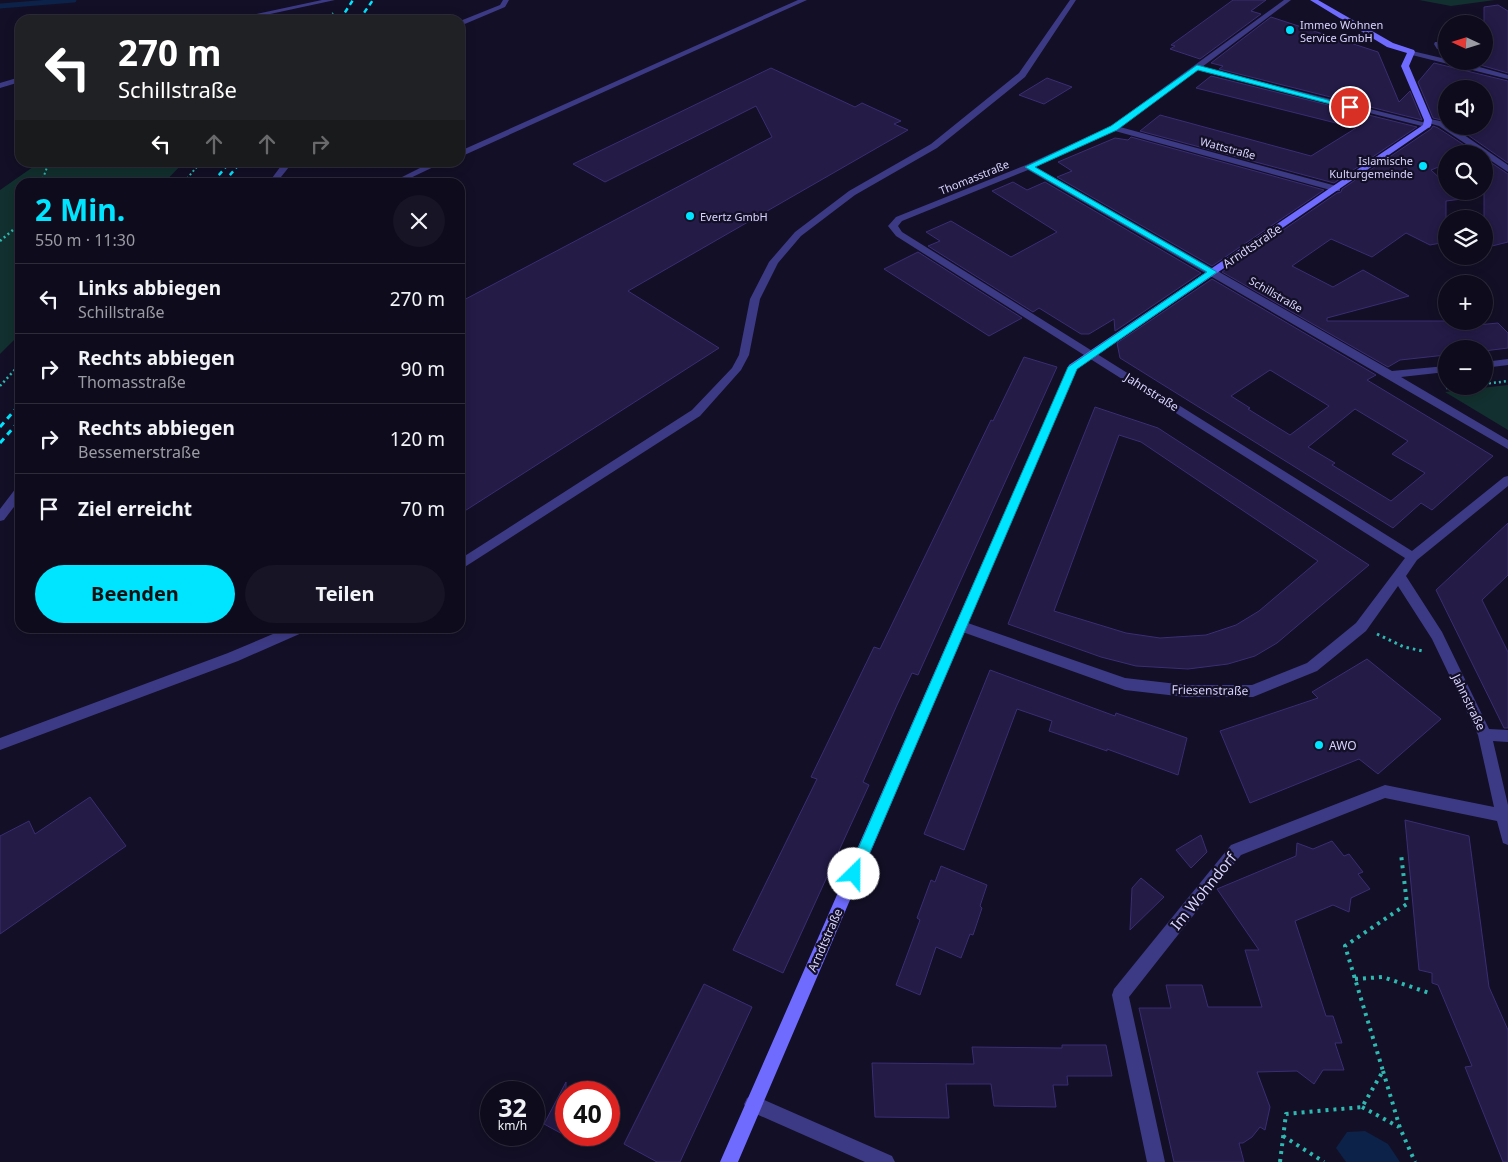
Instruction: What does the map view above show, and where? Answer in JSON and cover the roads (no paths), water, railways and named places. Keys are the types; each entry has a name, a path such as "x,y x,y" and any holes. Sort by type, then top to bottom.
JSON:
{"street":[{"path":"257,15 332,0"},
{"path":"465,22 503,6 506,0"},
{"path":"465,152 804,0"},
{"path":"465,562 696,413 736,370 744,355 755,299 774,262 798,234 852,193 934,146 1022,75 1073,0"},
{"name":"Thomasstraße","path":"894,226 899,219 1029,167 1114,128 1288,0"},
{"path":"1313,0 1390,45 1438,59"},
{"path":"1411,52 1405,66 1427,123"},
{"path":"1197,68 1427,123 1442,124 1508,169"},
{"path":"1482,70 1508,77"},
{"path":"0,86 15,81"},
{"name":"Arndtstraße","path":"729,1162 1073,367 1337,189 1427,123"},
{"name":"Wattstraße","path":"1114,128 1337,189"},
{"path":"276,178 286,167"},
{"path":"405,178 429,167"},
{"name":"Schillstraße","path":"1029,167 1213,272 1508,445"},
{"name":"Jahnstraße","path":"894,226 899,234 1413,557"},
{"path":"1493,364 1508,362"},
{"path":"1390,375 1438,370"},
{"name":"Friesenstraße","path":"962,626 1125,684 1186,691 1254,691 1312,667 1361,627 1400,578 1413,557 1508,480"},
{"path":"0,517 15,498"},
{"name":"Jahnstraße","path":"1400,578 1437,636 1485,735 1508,838"},
{"path":"0,744 233,657 288,633"},
{"path":"1485,735 1508,736"},
{"name":"Im Wohndorf","path":"1156,1162 1120,994 1236,850 1385,791 1504,816"},
{"path":"754,1104 886,1162"}],"water":[{"path":"1365,1131 1388,1144 1400,1162 1346,1162 1336,1148 1347,1132"}],"waterway":[{"path":"0,6 74,0"}],"railway":[{"path":"343,15 353,0"},
{"path":"362,15 373,0"},
{"path":"216,178 226,167"},
{"path":"227,178 237,167"},
{"path":"0,427 15,410"},
{"path":"0,443 15,426"}],"place":[{"name":"Immeo Wohnen Service GmbH","path":"1290,30"},
{"name":"Islamische Kulturgemeinde","path":"1423,166"},
{"name":"Evertz GmbH","path":"690,216"},
{"name":"AWO","path":"1319,745"}]}
